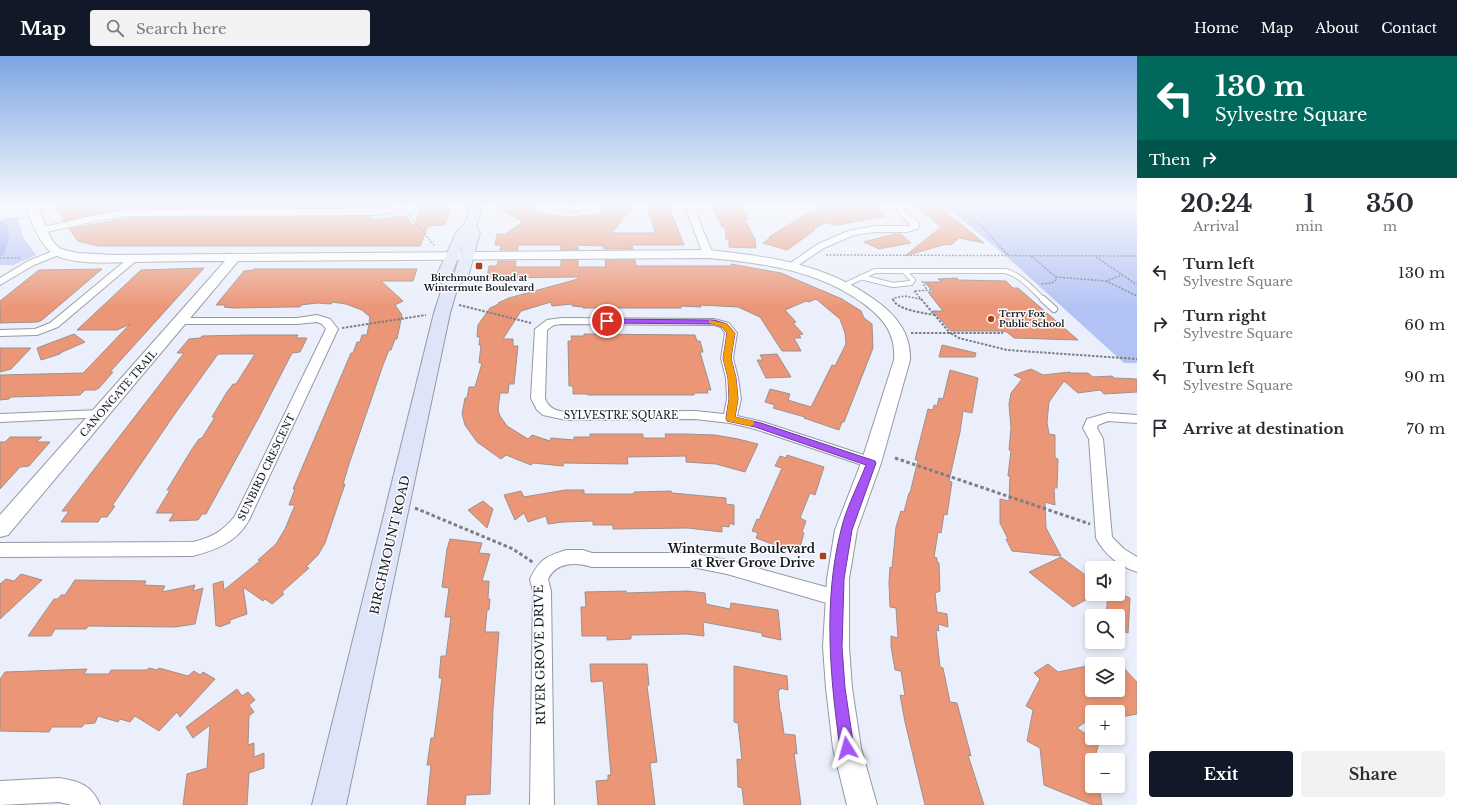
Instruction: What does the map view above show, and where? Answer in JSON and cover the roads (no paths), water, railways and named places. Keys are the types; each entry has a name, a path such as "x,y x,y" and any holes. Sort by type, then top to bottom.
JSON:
{"main road":[{"name":"BIRCHMOUNT ROAD","path":"329,805 442,313 451,284 461,277 454,254 468,239"}],"street":[{"path":"46,239 48,244 58,252 86,257 134,258 454,254 708,254 791,266 822,275 859,293 882,311 899,334 903,350 902,360 871,463 846,530 838,579 836,647 838,688 847,748 862,805"},
{"path":"702,239 708,254"},
{"path":"791,266 834,239"},
{"path":"0,282 31,263 58,252"},
{"name":"CANONGATE TRAIL","path":"0,529 235,257"},
{"path":"0,333 37,332 54,326 134,258"},
{"name":"SUNBIRD CRESCENT","path":"0,550 194,549 212,544 231,533 241,520 332,329 330,323 327,321 311,318 297,321 181,321"},
{"name":"SYLVESTRE SQUARE","path":"730,418 734,399 732,378 727,358 731,333 724,325 714,322 562,320 551,322 543,326 540,332 538,398 540,405 547,411 566,416 696,415 730,418 758,425 871,463"},
{"path":"0,418 100,414"},
{"path":"1137,419 1102,418 1092,422 1090,428 1096,439 1104,538 1120,556 1137,565"},
{"name":"RIVER GROVE DRIVE","path":"542,805 542,591 539,579 544,570 557,560 574,556 592,560 692,560 727,567 837,598"},
{"path":"0,793 59,790 73,792 85,800 88,805"}],"lane":[{"path":"845,285 872,272 1005,270 1013,273 1054,309"},
{"path":"862,277 895,286 904,286 911,283 913,280 904,271"}],"place":[{"name":"Birchmount Road at Wintermute Boulevard","path":"479,266"},
{"name":"Terry Fox Public School","path":"991,319"},
{"name":"Wintermute Boulevard at Rver Grove Drive","path":"823,556"}]}
